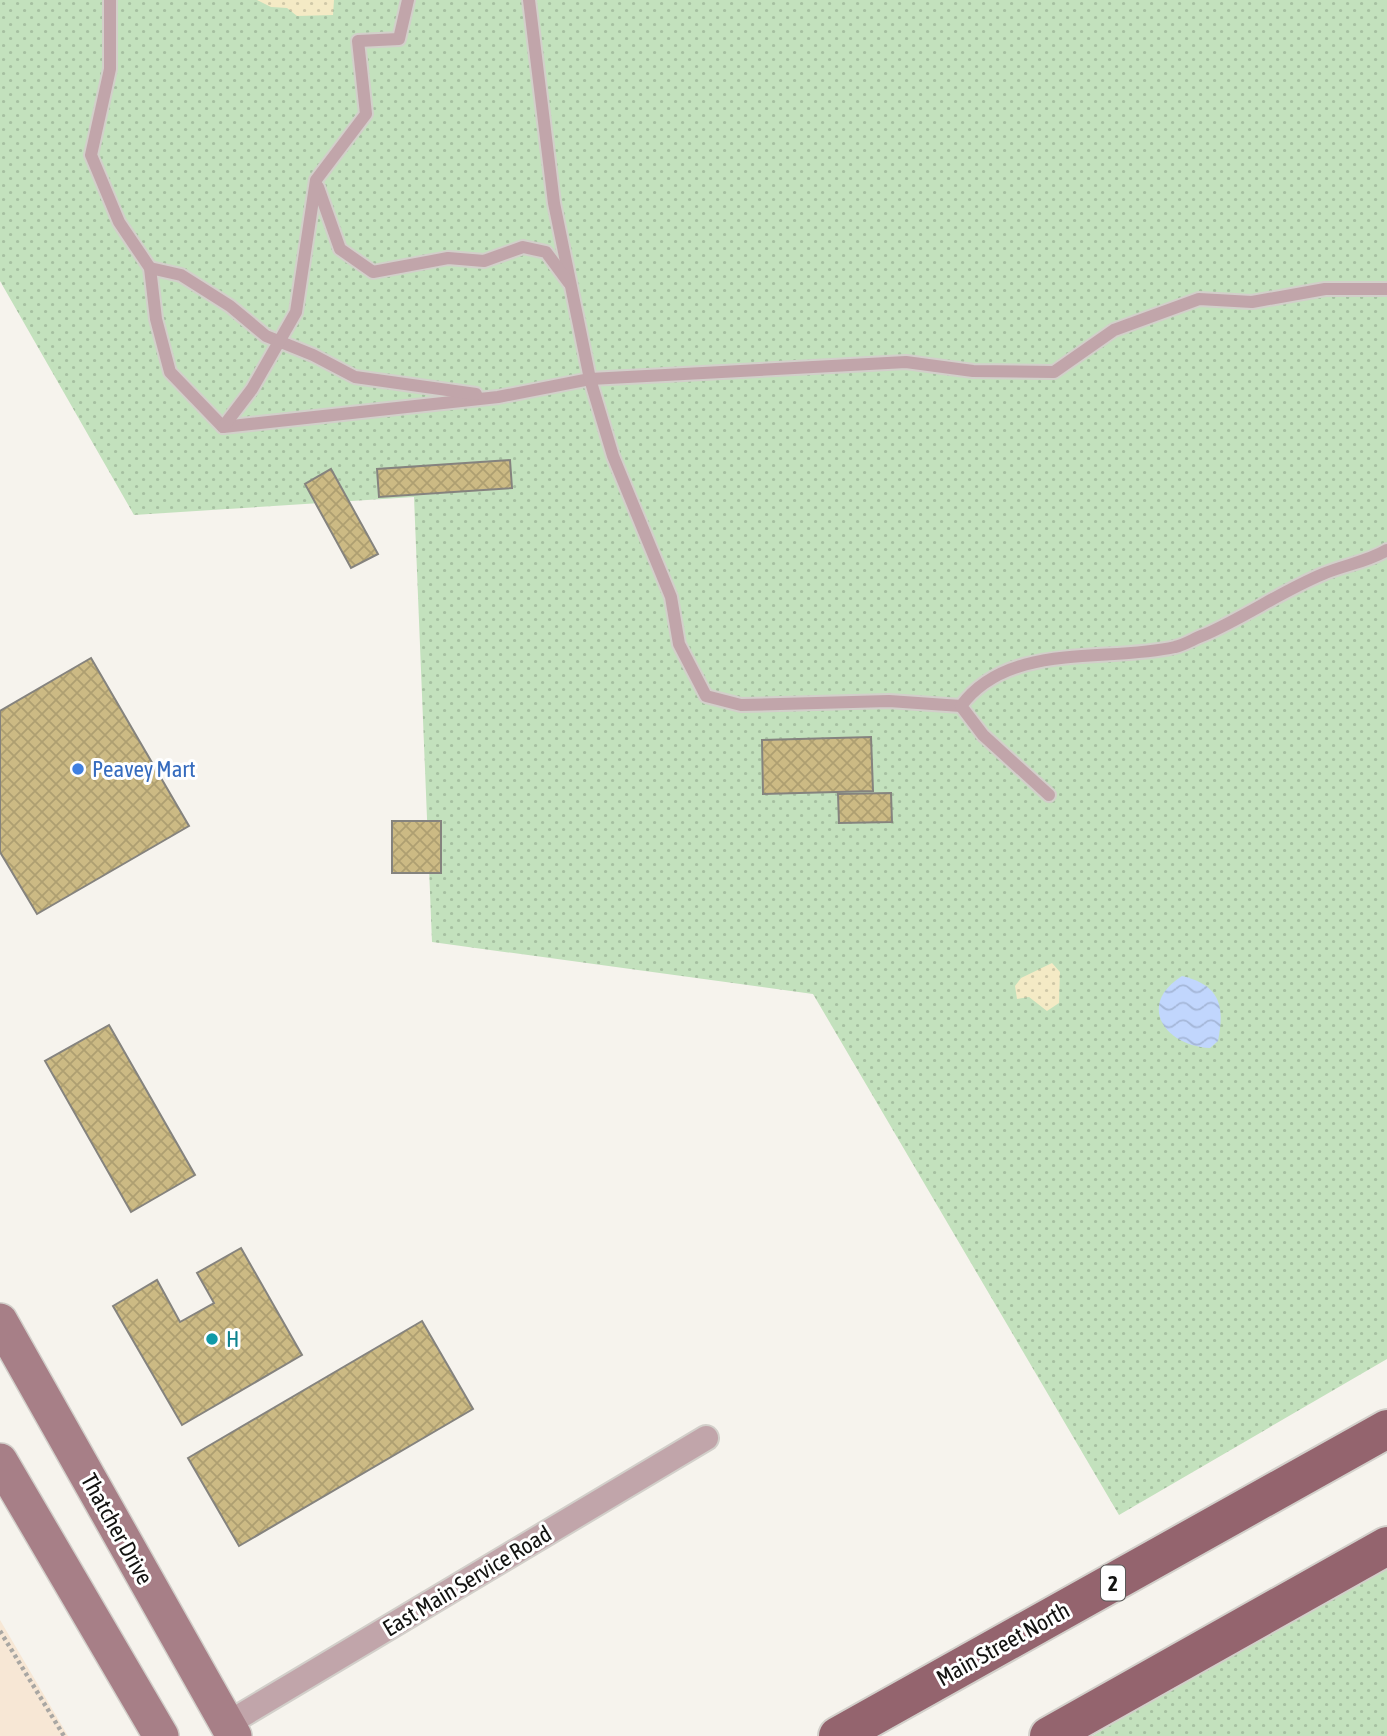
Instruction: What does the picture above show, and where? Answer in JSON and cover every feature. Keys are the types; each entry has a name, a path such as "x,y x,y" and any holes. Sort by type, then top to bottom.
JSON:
{"main road":[{"name":"Thatcher Drive","path":"0,1321 231,1730"},
{"name":"Main Street North","path":"838,1736 1387,1429"},
{"path":"0,1461 161,1736"},
{"path":"1049,1736 1387,1546"}],"street":[{"name":"East Main Service Road","path":"231,1730 706,1438"}],"lane":[{"path":"110,0 110,69 91,155 119,222 150,268 156,319 170,372 223,427"},
{"path":"223,427 252,389 296,313 316,180 366,114 358,41 399,39 408,0"},
{"path":"528,0 554,203 590,379 613,456 671,597 679,643 706,696 741,705 889,701 961,706 984,735 1049,795"},
{"path":"316,180 327,219 340,249 373,272 448,258 484,261 523,247 545,252 571,286"},
{"path":"150,268 181,275 230,306 266,336 355,377 498,397"},
{"path":"223,427 498,397 590,379 906,362 973,371 1054,372 1114,330 1199,299 1252,302 1325,289 1387,289"},
{"path":"961,706 972,690 1000,674 1043,660 1176,647 1240,620 1323,574 1372,559 1387,550"}],"path":[{"path":"0,1631 64,1736"}],"shaded area":[{"path":"0,1620 68,1736 0,1736"}],"green space":[{"path":"0,0 1387,0 1387,1359 1119,1515 813,994 432,942 414,497 134,515 0,281"},
{"path":"1387,1562 1387,1736 1092,1736"}],"sand":[{"path":"257,0 334,0 333,15 297,16 287,8 271,7"},
{"path":"1052,963 1060,972 1059,1003 1047,1011 1029,997 1017,999 1015,986 1021,978"}],"water":[{"path":"1182,976 1205,985 1217,999 1221,1017 1220,1029 1218,1041 1210,1048 1194,1046 1180,1040 1169,1032 1162,1022 1159,1011 1161,999 1168,987"}],"building":[{"path":"510,460 512,488 379,497 377,469"},
{"path":"331,469 378,554 351,568 305,484"},
{"name":"Peavey Mart","path":"91,658 189,826 37,914 0,852 0,711"},
{"path":"871,737 873,791 763,794 762,740"},
{"path":"891,793 892,822 839,823 838,794"},
{"path":"392,821 441,821 441,873 392,873"},
{"path":"109,1025 195,1175 131,1212 45,1061"},
{"name":"H","path":"241,1248 302,1355 182,1425 113,1306 157,1280 180,1322 214,1303 197,1273"},
{"path":"422,1321 473,1409 239,1546 188,1458"}],"place":[{"name":"Peavey Mart","path":"78,769"},
{"name":"H","path":"212,1339"}]}
